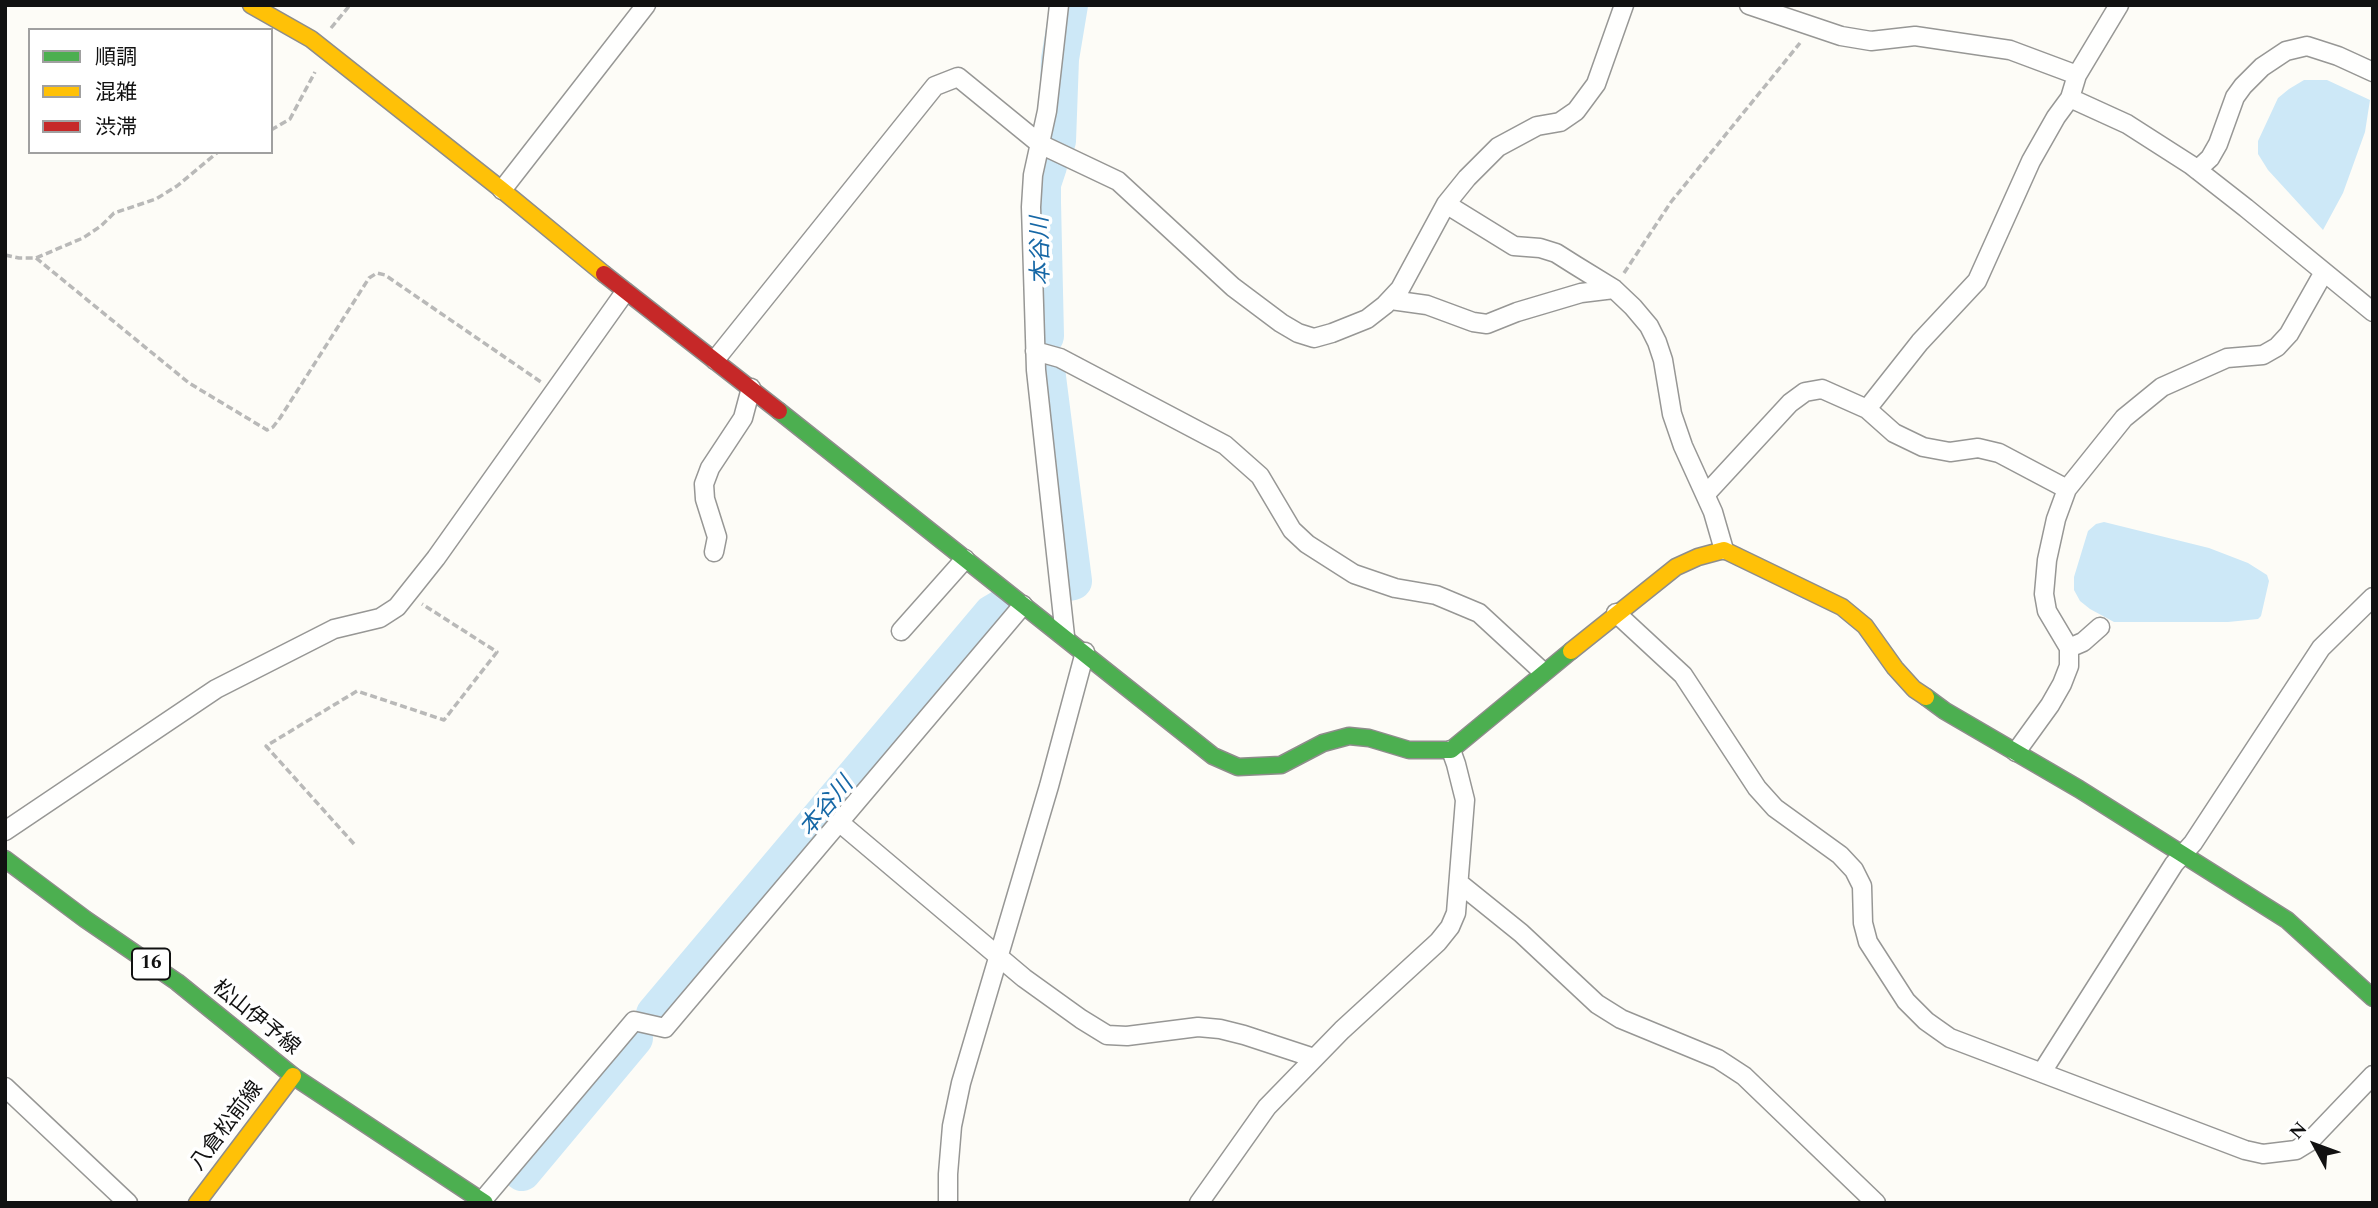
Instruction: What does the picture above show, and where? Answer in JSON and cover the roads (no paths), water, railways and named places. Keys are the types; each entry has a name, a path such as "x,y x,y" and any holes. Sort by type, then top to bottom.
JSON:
{"street":[{"path":"251,5 311,39 502,190 625,292 751,388 1213,755 1238,767 1281,765 1323,743 1349,736 1369,738 1409,750 1451,750 1543,672 1675,567 1724,550 1842,607 1865,626 1895,668 1914,689 1945,711 2287,920 2373,998"},
{"path":"502,190 646,5"},
{"path":"1059,5 1047,111 1033,175 1031,207 1035,351 1065,636"},
{"path":"715,360 935,86 958,77 1040,144 1118,181 1233,287 1298,333 1314,338 1332,333 1367,318 1391,300 1400,289 1446,204 1498,147 1537,126 1560,122 1576,111 1596,84 1625,5"},
{"path":"1749,5 1841,36 1871,41 1915,36 2010,50 2077,75"},
{"path":"1867,409 1920,342 1977,281 2031,161 2070,98 2077,75 2119,5"},
{"path":"2197,170 2210,158 2218,144 2235,97 2243,86 2262,67 2286,51 2308,46 2338,55 2373,72"},
{"path":"2070,98 2127,124 2197,170 2373,312"},
{"path":"1446,204 1514,246 1540,248 1556,253 1614,289 1641,317 1657,342 1672,414 1683,446 1713,512 1724,550"},
{"path":"2016,752 2062,684 2069,666 2069,648 2047,611 2043,594 2056,519 2067,489 2124,418 2162,387 2227,358 2263,355 2277,347 2288,334 2324,272"},
{"path":"1391,300 1427,305 1487,324 1581,293 1614,289"},
{"path":"5,831 216,689 334,629 380,618 397,607 436,558 625,292"},
{"path":"1035,351 1060,358 1225,445 1260,476 1292,530 1307,544 1354,574 1395,588 1436,595 1479,613 1543,672"},
{"path":"714,552 717,537 705,499 704,484 710,468 743,418 751,388"},
{"path":"1706,494 1790,403 1805,392 1822,389 1867,409 1894,433 1923,447 1950,452 1978,448 1999,453 2067,489"},
{"path":"901,631 965,559"},
{"path":"2042,1072 2174,864 2193,843 2321,648 2373,597"},
{"path":"472,1199 634,1021 665,1028 1023,605"},
{"path":"1616,614 1683,675 1758,788 1775,808 1840,855 1854,870 1862,886 1863,923 1868,942 1906,1001 1950,1038 2245,1150 2263,1154 2296,1150 2309,1142 2373,1075"},
{"path":"2069,648 2082,642 2100,627"},
{"path":"948,1203 951,1138 961,1083 1049,786 1084,652"},
{"path":"1199,1203 1267,1107 1342,1030 1450,928 1459,883 1465,800 1451,750"},
{"path":"839,822 1024,978 1107,1035 1127,1036 1159,1030 1209,1028 1244,1035 1314,1058"},
{"name":"松山伊予線","path":"5,859 85,919 177,982 293,1076 472,1199"},
{"path":"1459,883 1521,933 1597,1004 1621,1019 1718,1059 1744,1076 1876,1203"},
{"name":"八倉松前線","path":"197,1203 293,1076"},
{"path":"5,1087 128,1203"}],"water":[{"path":"2304,80 2327,80 2370,100 2365,132 2343,193 2323,230 2268,170 2258,154 2258,141 2278,98"},
{"path":"2104,522 2209,548 2248,563 2267,575 2269,581 2261,616 2258,619 2228,622 2114,622 2090,609 2080,601 2074,590 2074,577 2088,531 2096,524"}],"waterway":[{"name":"本谷川","path":"1057,141 1060,59 1069,5"},
{"name":"本谷川","path":"1045,336 1042,184 1048,166"},
{"name":"本谷川","path":"1046,369 1073,581 1068,582"},
{"name":"本谷川","path":"655,1014 992,614 1004,607"},
{"name":"本谷川","path":"522,1172 634,1038"}]}
